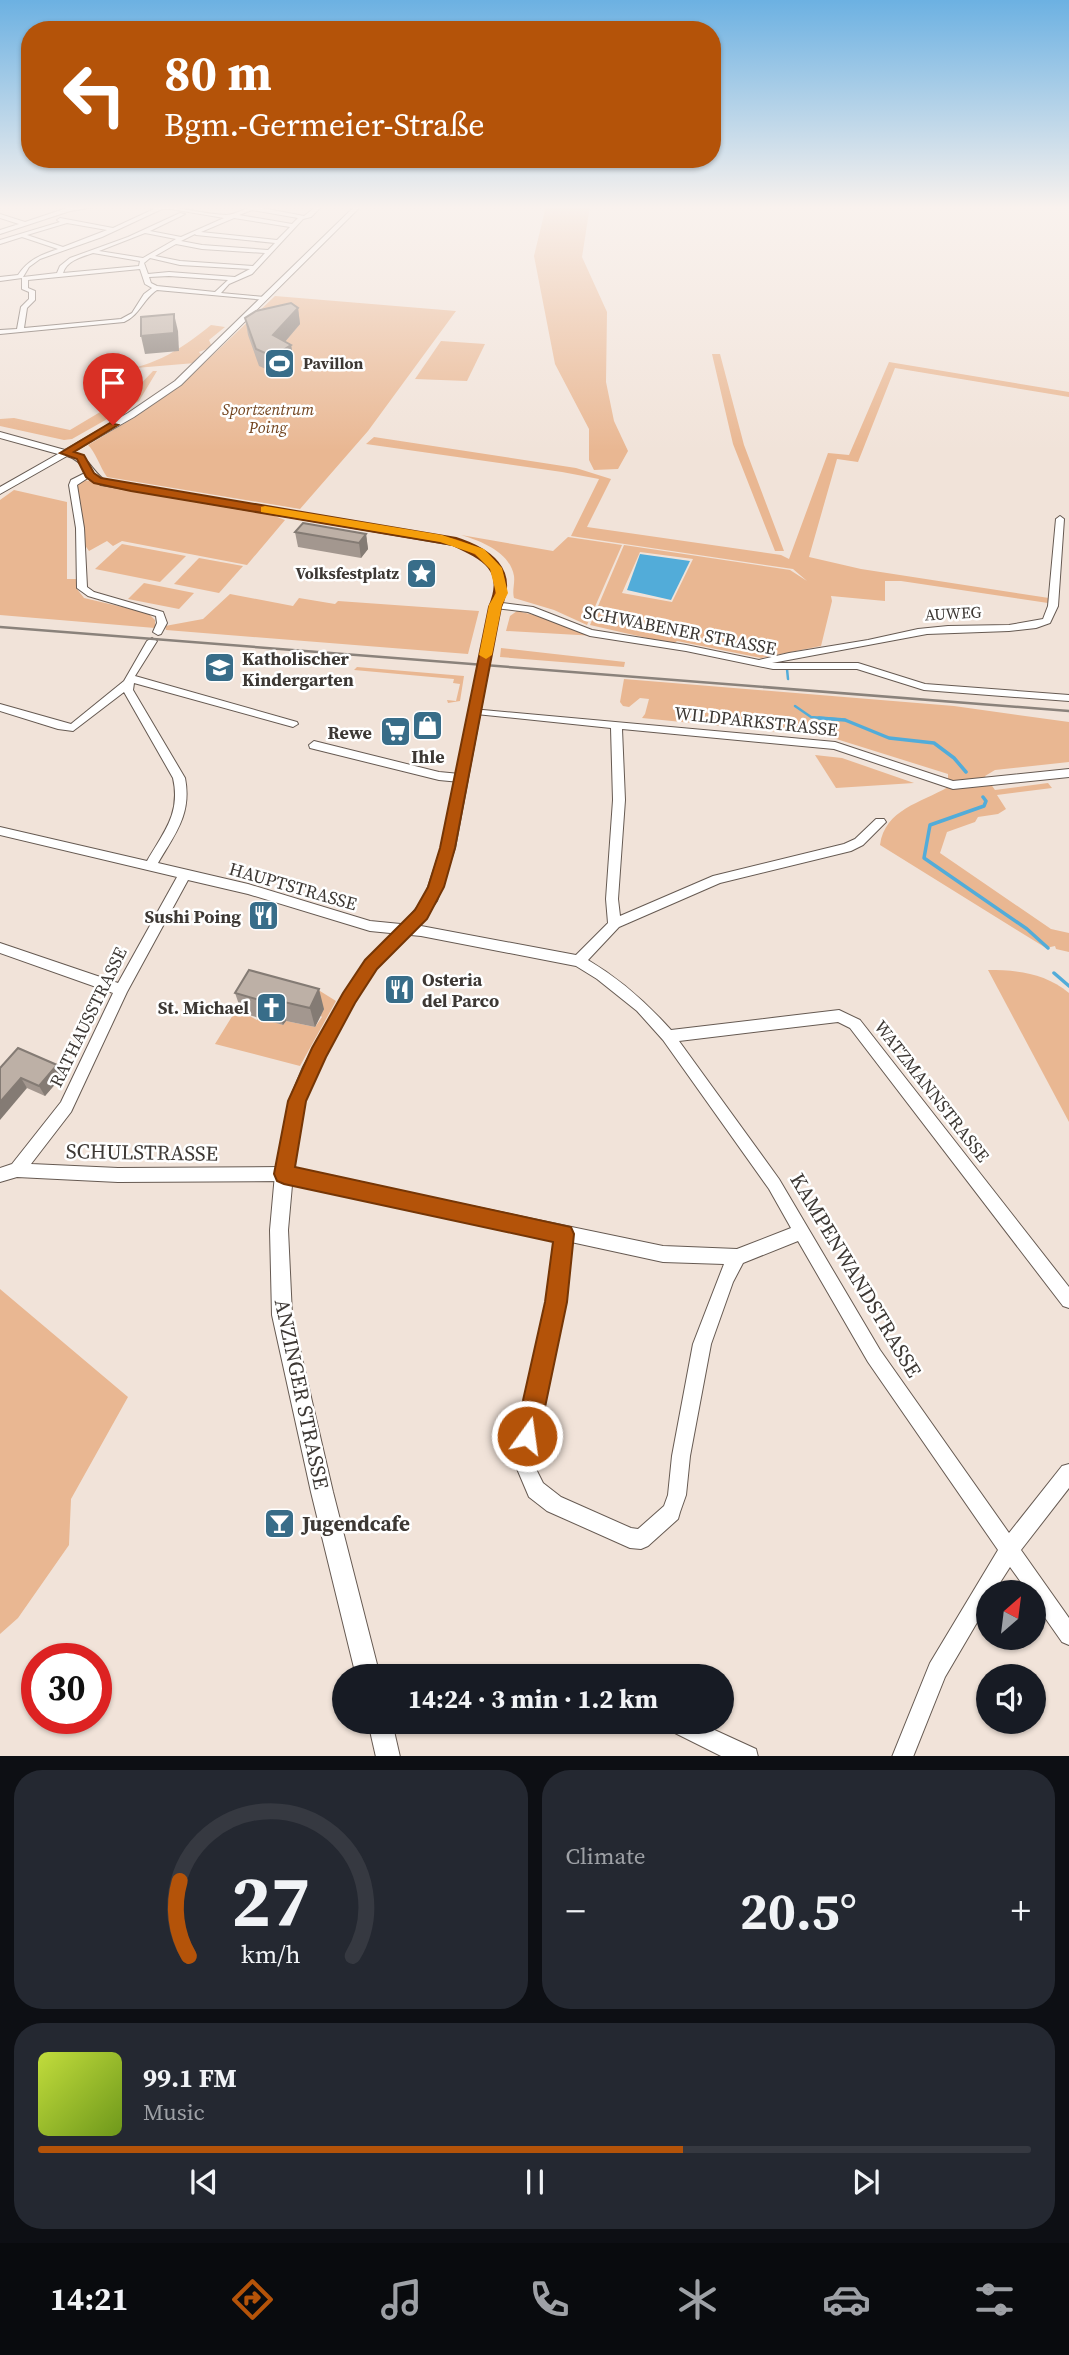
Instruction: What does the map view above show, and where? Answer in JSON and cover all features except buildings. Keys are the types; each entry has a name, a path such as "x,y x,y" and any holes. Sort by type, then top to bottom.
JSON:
{"street":[{"path":"20,330 24,307 32,300 32,291 24,288"},
{"path":"0,332 130,319 137,313 147,292 156,288 264,299"},
{"path":"216,295 222,288"},
{"path":"0,491 162,395 198,365 275,288"},
{"path":"0,435 83,460 90,474 73,485 80,528 82,588 91,594 160,614 162,623 129,680 73,728 0,707"},
{"name":"ANZINGER STRASSE","path":"90,474 104,483 456,542 486,556 496,568 502,593 495,605 448,848 436,887 421,914 371,965 349,998 309,1072 297,1101 284,1174 279,1230 282,1315 365,1664"},
{"name":"AUWEG","path":"759,663 783,656 872,642 910,632 963,627 1024,626 1047,621 1053,606 1060,519"},
{"name":"SCHWABENER STRASSE","path":"495,605 530,609 590,633 686,648 773,666 858,666 924,687 1069,698"},
{"path":"129,680 293,724"},
{"path":"129,680 128,690 179,778 184,793 183,808 150,866"},
{"name":"WILDPARKSTRASSE","path":"476,710 846,748 953,785 1069,773"},
{"path":"615,924 612,899 619,800 616,724"},
{"path":"314,745 439,776 460,778"},
{"path":"579,961 615,924 717,879 847,848 859,842 880,822"},
{"name":"HAUPTSTRASSE","path":"0,831 259,892 370,926 421,931 579,961"},
{"name":"RATHAUSSTRASSE","path":"17,1170 66,1107 121,990 185,874"},
{"path":"0,948 121,990"},
{"name":"KAMPENWANDSTRASSE","path":"579,961 630,997 668,1035 774,1184 874,1356 1069,1635"},
{"name":"WATZMANNSTRASSE","path":"668,1035 839,1016 847,1018 855,1024 1069,1300"},
{"name":"SCHULSTRASSE","path":"0,1175 17,1170 118,1175 284,1174"},
{"path":"284,1174 663,1254 737,1257 801,1232"},
{"path":"564,1234 556,1302 533,1414 521,1457 536,1490 554,1504 630,1538 641,1539 671,1512 677,1495 681,1456 691,1415 702,1344 726,1278 737,1257"},
{"path":"902,1756 937,1670 1010,1548 1068,1476"},
{"path":"383,1734 388,1756"},
{"path":"700,1734 748,1756"}],"green space":[{"path":"540,288 596,288 607,312 606,382 614,421 628,451 618,469 594,470 589,460 589,429 555,364"},
{"name":"Sportzentrum Poing","path":"275,296 456,311 368,431 300,509 107,477 88,445 137,416 181,385"},
{"path":"211,325 225,327 209,340 212,347 199,352 202,356 195,363 129,369 170,354"},
{"path":"441,341 485,344 467,381 415,379"},
{"path":"712,354 720,354 744,445 784,551 775,551 733,444"},
{"path":"889,362 1069,392 1069,397 895,368 858,462 837,459 809,557 861,569 1049,598 1048,603 901,581 885,581 885,601 831,596 821,646 761,658 677,641 673,644 590,625 624,545 790,570 807,581 793,569 571,536 599,479 366,444 374,437 576,468 611,479 587,527 781,555 789,559 828,453 849,455","holes":["640,552 693,559 672,602 622,593"]},
{"path":"153,371 157,371 139,401 72,439 64,440 0,426 0,419 14,418 70,430 132,393"},
{"path":"84,480 272,515 285,520 247,565 122,541 113,546 107,541 89,551 84,544 76,486"},
{"path":"14,490 67,502 67,579 77,579 77,589 84,598 148,613 155,620 155,628 0,615 0,500"},
{"path":"461,535 553,551 568,537 622,545 587,625 554,610 514,598 514,576 507,560 486,544"},
{"path":"122,544 186,556 160,582 95,569"},
{"path":"199,558 243,566 219,593 174,584"},
{"path":"144,583 194,593 179,609 128,599"},
{"path":"230,594 293,606 299,598 335,604 338,601 479,611 468,654 166,630 165,626 203,619"},
{"path":"517,611 543,617 596,636 506,631 510,616"},
{"path":"501,648 625,662 624,667 500,657"},
{"path":"357,667 464,676 460,701 448,703 447,700 456,701 460,684 453,683 454,679 354,670"},
{"path":"624,679 954,706 1069,722 1069,762 995,770 985,776 995,790 1048,783 1052,788 997,795 1006,809 998,814 978,817 975,822 947,832 940,853 1051,929 1069,933 1069,952 1056,949 1055,946 1046,948 880,845 883,833 897,815 948,787 948,774 830,737 642,718 649,699 640,698 629,707 623,706 620,702"},
{"path":"815,755 842,758 914,783 836,788"},
{"path":"988,970 1031,974 1060,986 1069,993 1069,1122"},
{"path":"257,976 320,991 336,1001 300,1066 215,1044","holes":["242,1012 321,1016 315,1027 286,1021 283,1025 259,1017 257,1020"]},
{"path":"0,1289 128,1397 71,1499 69,1545 18,1618 0,1634"}],"water":[{"path":"640,554 690,561 671,600 627,590"}],"waterway":[{"path":"787,669 788,679"},
{"path":"795,706 811,717 846,720"},
{"path":"819,718 845,720 889,738 934,743 954,758 966,772"},
{"path":"983,797 986,801 984,806 930,825 924,858 1027,929 1048,948"},
{"path":"1054,973 1069,986"}],"railway":[{"path":"0,627 1069,711"}],"slow traffic":[{"path":"265,509 442,539 480,551 496,568 502,593 495,605 486,655"}],"place":[{"name":"Pavillon","path":"280,363"},
{"name":"Volksfestplatz","path":"422,573"},
{"name":"Katholischer Kindergarten","path":"219,668"},
{"name":"Ihle","path":"428,725"},
{"name":"Rewe","path":"395,732"},
{"name":"Sushi Poing","path":"264,916"},
{"name":"Osteria del Parco","path":"399,989"},
{"name":"St. Michael","path":"272,1007"},
{"name":"Jugendcafe","path":"279,1523"}],"route":[{"path":"113,425 65,453 81,457 92,477 104,483 456,542 480,551 492,561 498,572 502,593 495,605 448,848 436,887 430,901 411,926 385,948 371,965 318,1054 297,1101 289,1132 284,1174 564,1234 556,1302 527,1436"}]}
